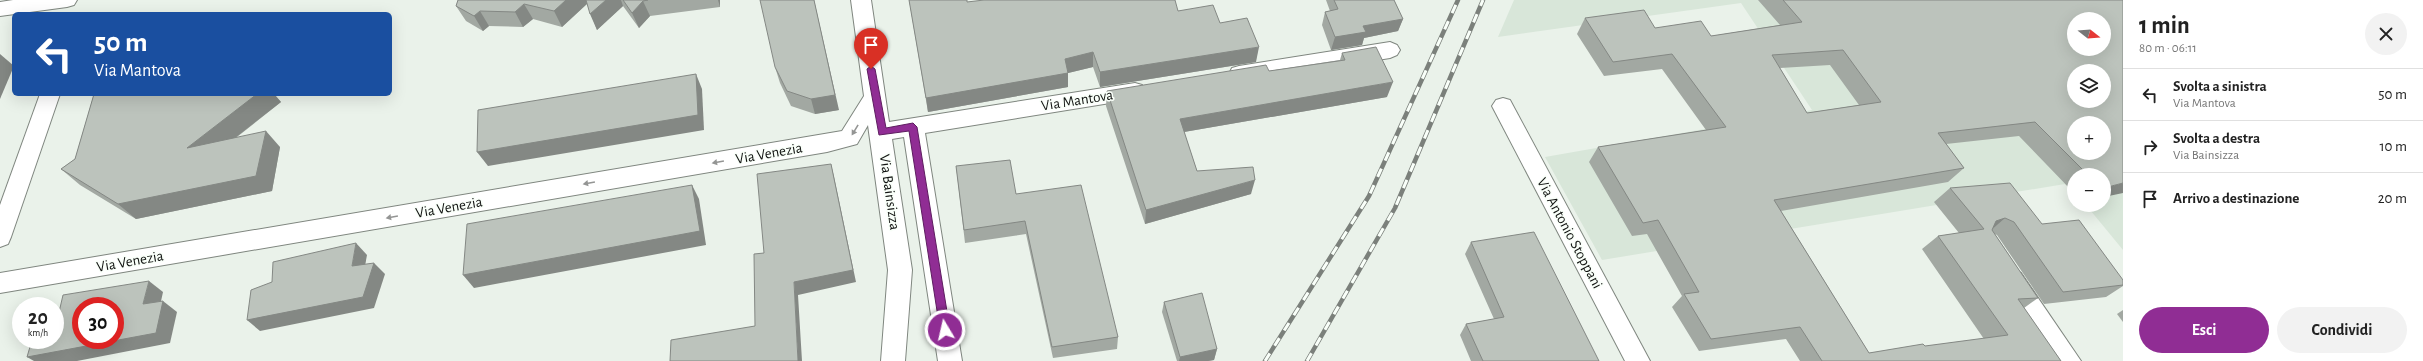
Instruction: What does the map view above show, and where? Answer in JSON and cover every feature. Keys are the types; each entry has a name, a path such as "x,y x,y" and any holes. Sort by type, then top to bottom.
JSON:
{"street":[{"path":"0,9 67,0"},
{"path":"78,12 81,0"},
{"name":"Via Bainsizza","path":"862,0 875,97 882,132 900,270 893,361"},
{"path":"1216,78 1390,50"},
{"name":"Via Mantova","path":"882,132 1153,88"},
{"path":"0,237 49,96"},
{"name":"Via Venezia","path":"0,283 827,143 850,138 875,97"},
{"name":"Via Antonio Stoppani","path":"1503,106 1638,361"},
{"path":"913,127 950,361"},
{"path":"2001,262 2069,361"}],"shaded area":[{"path":"1514,0 2123,0 2123,250 2092,212 2111,212 2111,168 2067,168 2067,186 2065,184 1602,260 1545,157 1812,110 1741,3 1498,37"}],"building":[{"path":"458,0 566,0 554,11 524,4 515,12 480,11 474,16 456,6"},
{"path":"586,0 606,0 590,14"},
{"path":"623,0 648,0 643,1 632,13"},
{"path":"760,0 814,0 835,95 811,99 787,91 775,67"},
{"path":"909,0 967,0 967,2 984,0 1175,0 1178,11 1213,5 1220,23 1247,18 1259,47 1100,72 1093,52 1065,59 1068,73 926,98"},
{"path":"1334,0 1394,0 1403,19 1363,26 1366,32 1335,37 1325,12 1338,9"},
{"path":"1783,0 2123,0 2123,183 2111,186 2111,168 2081,168 2073,160 2111,160 2111,116 2067,116 2067,154 2035,122 1938,133 1964,168 1774,200 1869,353 1923,344 1925,346 2008,335 1938,236 1984,229 1950,188 2010,183 2042,224 2079,220 2123,280 2123,285 2063,292 2014,222 2005,218 1996,221 1992,230 2038,298 2018,299 2061,361 1822,361 1800,327 1711,339 1684,294 1699,292 1658,220 1643,223 1598,147 1726,127 1672,54 1613,62 1585,18 1644,10 1655,28 1701,21 1711,36 1802,22","holes":["1843,50 1881,102 1807,113 1772,55"]},
{"path":"1376,47 1393,82 1180,119 1197,171 1253,167 1255,180 1146,210 1107,91 1266,65 1269,71 1345,60 1342,53"},
{"path":"696,74 698,115 477,152 478,110"},
{"path":"93,96 254,96 187,148 266,131 256,176 118,204 61,169 75,159"},
{"path":"1010,160 1016,194 1081,185 1118,337 1052,347 1025,221 964,230 956,166"},
{"path":"831,164 853,270 794,282 798,361 670,361 671,340 755,326 754,254 764,253 757,174"},
{"path":"692,185 700,231 463,275 467,224"},
{"path":"1534,232 1599,361 1483,361 1466,324 1504,317 1471,242"},
{"path":"356,243 352,266 374,263 363,297 247,320 251,290 272,282 273,262"},
{"path":"149,281 143,304 163,301 156,333 124,339 124,297 72,297 72,349 27,357 29,349 64,349 64,297 63,297 63,295"},
{"path":"1202,293 1217,349 1180,357 1164,302"}],"railway":[{"path":"1265,361 1369,196 1458,0"},
{"path":"1307,361 1395,208 1483,0"}],"route":[{"path":"871,69 882,132 913,127 945,330"}]}
